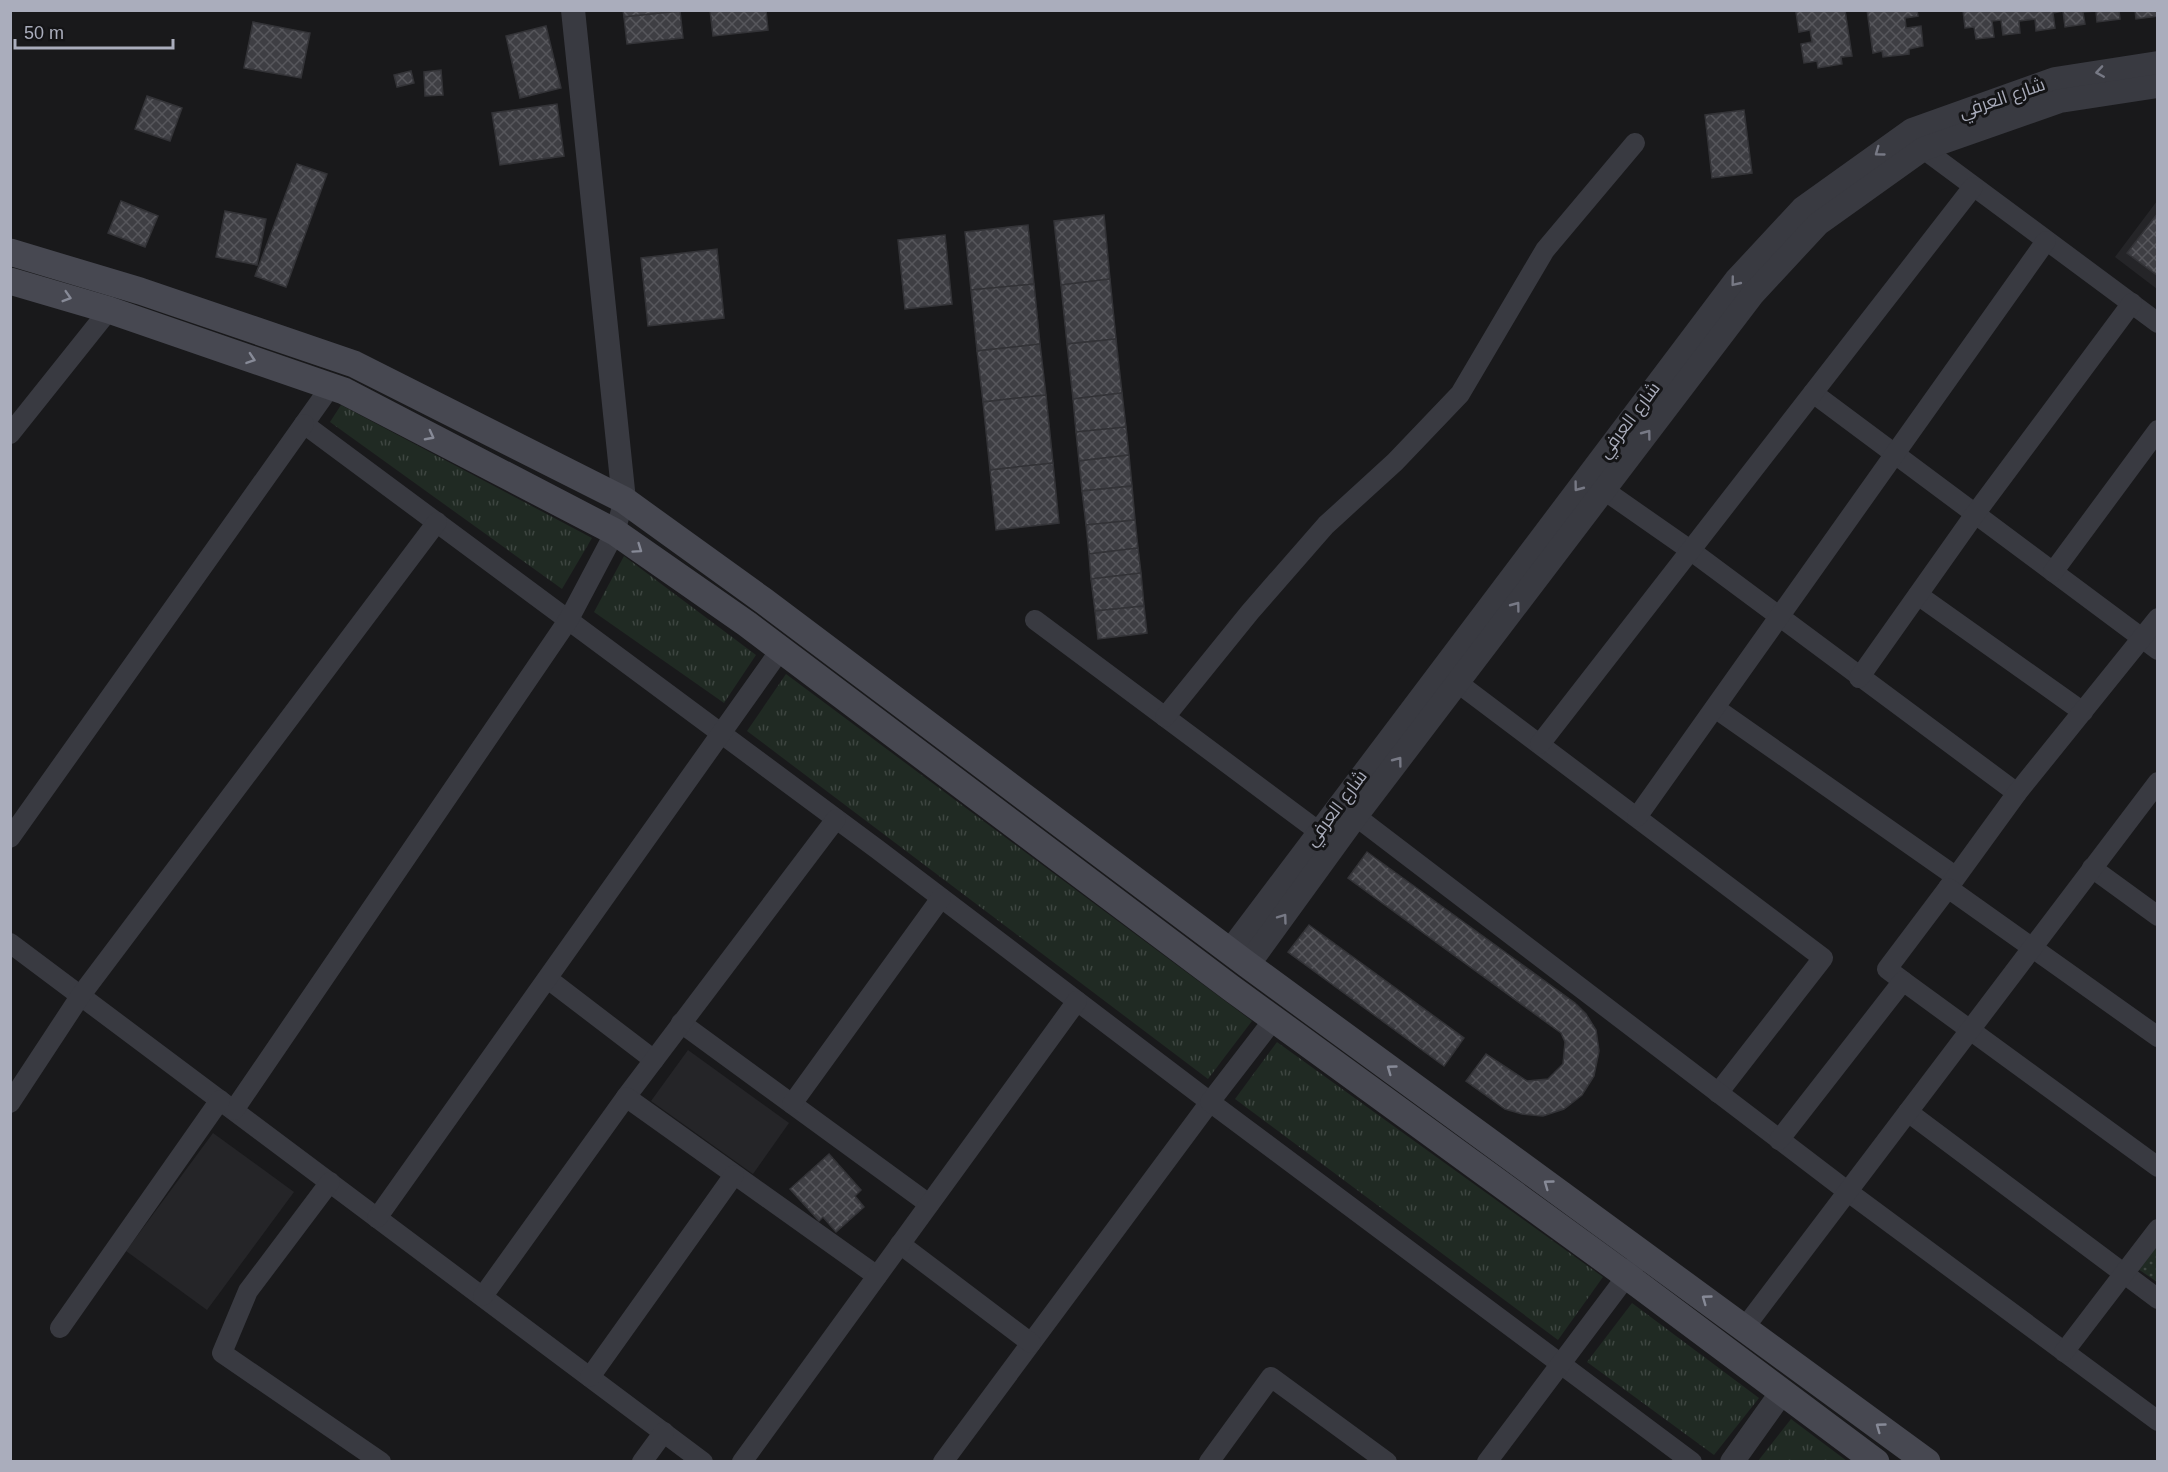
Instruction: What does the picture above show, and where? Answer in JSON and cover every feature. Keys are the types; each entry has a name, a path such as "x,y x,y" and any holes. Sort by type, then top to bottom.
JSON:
{"main road":[{"path":"10,252 140,291 354,364 624,500 764,601 1239,958 1927,1461"},
{"path":"10,280 109,310 331,386 615,532 781,649 1274,1019 1876,1461"}],"street":[{"path":"60,1328 227,1105 568,619 615,532 624,500 573,10"},
{"name":"شارع العرفي","path":"1239,958 1736,280 1803,208 1904,134 2055,80 2157,63"},
{"name":"شارع العرفي","path":"1239,958 1318,831 1347,810 1458,683 1753,294 1818,224 1923,149 2060,101 2157,86"},
{"path":"1904,134 2157,323"},
{"path":"1166,717 1250,612 1326,525 1395,462 1460,394 1545,250 1635,143"},
{"path":"1540,744 1973,187"},
{"path":"1637,818 2046,241"},
{"path":"1859,678 1975,514 2132,303"},
{"path":"10,434 109,310"},
{"path":"10,837 331,386"},
{"path":"1813,393 2150,644"},
{"path":"304,424 723,734 1210,1102 1692,1461"},
{"path":"2053,572 2157,430"},
{"path":"1604,490 1780,616 1859,678 2017,793"},
{"path":"10,1103 81,995 437,522"},
{"path":"1918,595 2083,712"},
{"path":"2157,618 2150,644 2083,712 2017,793 1887,969 2157,1167"},
{"path":"1035,620 1318,831"},
{"path":"377,1218 723,734 781,649"},
{"path":"1458,683 1822,958 1718,1093"},
{"path":"1715,708 1951,882 2032,948 2157,1037"},
{"path":"1745,1327 2157,782"},
{"path":"1347,810 1779,1140 2157,1421"},
{"path":"483,1296 626,1097 836,819"},
{"path":"2092,868 2157,916"},
{"path":"792,1104 941,898"},
{"path":"10,943 703,1461"},
{"path":"548,979 654,1060"},
{"path":"1779,1140 1903,981"},
{"path":"742,1461 1077,1001"},
{"path":"943,1461 1274,1019"},
{"path":"681,1023 929,1204"},
{"path":"626,1097 877,1276"},
{"path":"1908,1112 2157,1299"},
{"path":"590,1377 734,1174"},
{"path":"330,1182 248,1291 222,1353 381,1461"},
{"path":"2064,1352 2157,1228"},
{"path":"900,1244 1031,1343"},
{"path":"1487,1461 1643,1253"},
{"path":"1209,1461 1271,1377 1387,1461"},
{"path":"1732,1461 1782,1392"},
{"path":"642,1461 664,1432"}],"shaded area":[{"path":"2157,201 2157,289 2115,257"},
{"path":"688,1050 789,1123 753,1174 651,1101"},
{"path":"213,1133 294,1192 207,1310 126,1251"}],"green space":[{"path":"341,405 592,538 562,589 330,422"},
{"path":"624,556 756,655 724,703 594,612"},
{"path":"786,674 1252,1021 1208,1079 747,731"},
{"path":"1277,1042 1603,1277 1558,1340 1235,1099"},
{"path":"2157,1243 2157,1282 2138,1269"},
{"path":"1632,1303 1759,1398 1714,1455 1587,1362"},
{"path":"1791,1419 1847,1461 1758,1461"}],"building":[{"path":"623,10 680,10 680,11 624,17"},
{"path":"710,10 766,10 768,30 713,36"},
{"path":"1845,10 1852,56 1841,57 1842,64 1818,68 1817,61 1804,63 1801,44 1812,42 1810,30 1799,32 1796,12"},
{"path":"1867,10 1917,10 1918,16 1905,18 1906,28 1921,26 1923,46 1909,49 1909,54 1883,57 1882,51 1873,53"},
{"path":"1963,10 2119,10 2120,19 2097,22 2096,11 2083,12 2085,24 2065,27 2063,11 2053,13 2055,28 2036,31 2035,19 2019,21 2020,33 2003,35 2001,20 1992,21 1994,37 1976,39 1974,27 1965,28"},
{"path":"2135,10 2158,10 2158,16 2136,19"},
{"path":"680,11 683,38 627,44 624,17"},
{"path":"253,22 310,33 301,78 244,68"},
{"path":"546,26 561,88 520,98 506,36"},
{"path":"441,70 443,95 425,96 424,72"},
{"path":"411,71 414,83 397,87 394,75"},
{"path":"147,96 182,108 170,141 135,129"},
{"path":"557,104 564,156 500,165 492,113"},
{"path":"1744,110 1752,173 1712,178 1705,115"},
{"path":"297,164 327,174 286,287 255,276"},
{"path":"121,201 158,216 145,247 108,233"},
{"path":"225,211 266,219 257,265 216,257"},
{"path":"2158,213 2158,276 2127,253"},
{"path":"1104,215 1110,279 1061,285 1054,221"},
{"path":"1028,225 1034,284 971,290 965,232"},
{"path":"945,235 952,304 905,309 898,240"},
{"path":"717,249 724,318 648,326 641,258"},
{"path":"1110,279 1116,339 1067,344 1061,285"},
{"path":"1034,284 1040,344 977,351 971,290"},
{"path":"1116,339 1122,393 1073,399 1067,344"},
{"path":"1040,344 1046,395 983,402 977,351"},
{"path":"1122,393 1126,427 1076,432 1073,399"},
{"path":"1046,395 1053,463 990,470 983,402"},
{"path":"1126,427 1129,455 1079,461 1076,432"},
{"path":"1129,455 1132,486 1082,491 1079,461"},
{"path":"1053,463 1059,523 996,530 990,470"},
{"path":"1132,486 1135,520 1086,525 1082,491"},
{"path":"1135,520 1138,548 1089,554 1086,525"},
{"path":"1138,548 1141,573 1091,579 1089,554"},
{"path":"1141,573 1144,606 1095,611 1091,579"},
{"path":"1144,606 1147,633 1098,639 1095,611"},
{"path":"1367,852 1575,1003 1586,1014 1596,1030 1599,1051 1594,1076 1582,1095 1564,1109 1543,1116 1522,1114 1505,1109 1466,1081 1486,1054 1527,1081 1548,1079 1563,1064 1565,1042 1561,1033 1348,878"},
{"path":"1309,925 1464,1038 1444,1066 1288,952"},
{"path":"829,1154 861,1190 855,1196 864,1207 836,1232 823,1217 819,1221 790,1189"}]}
